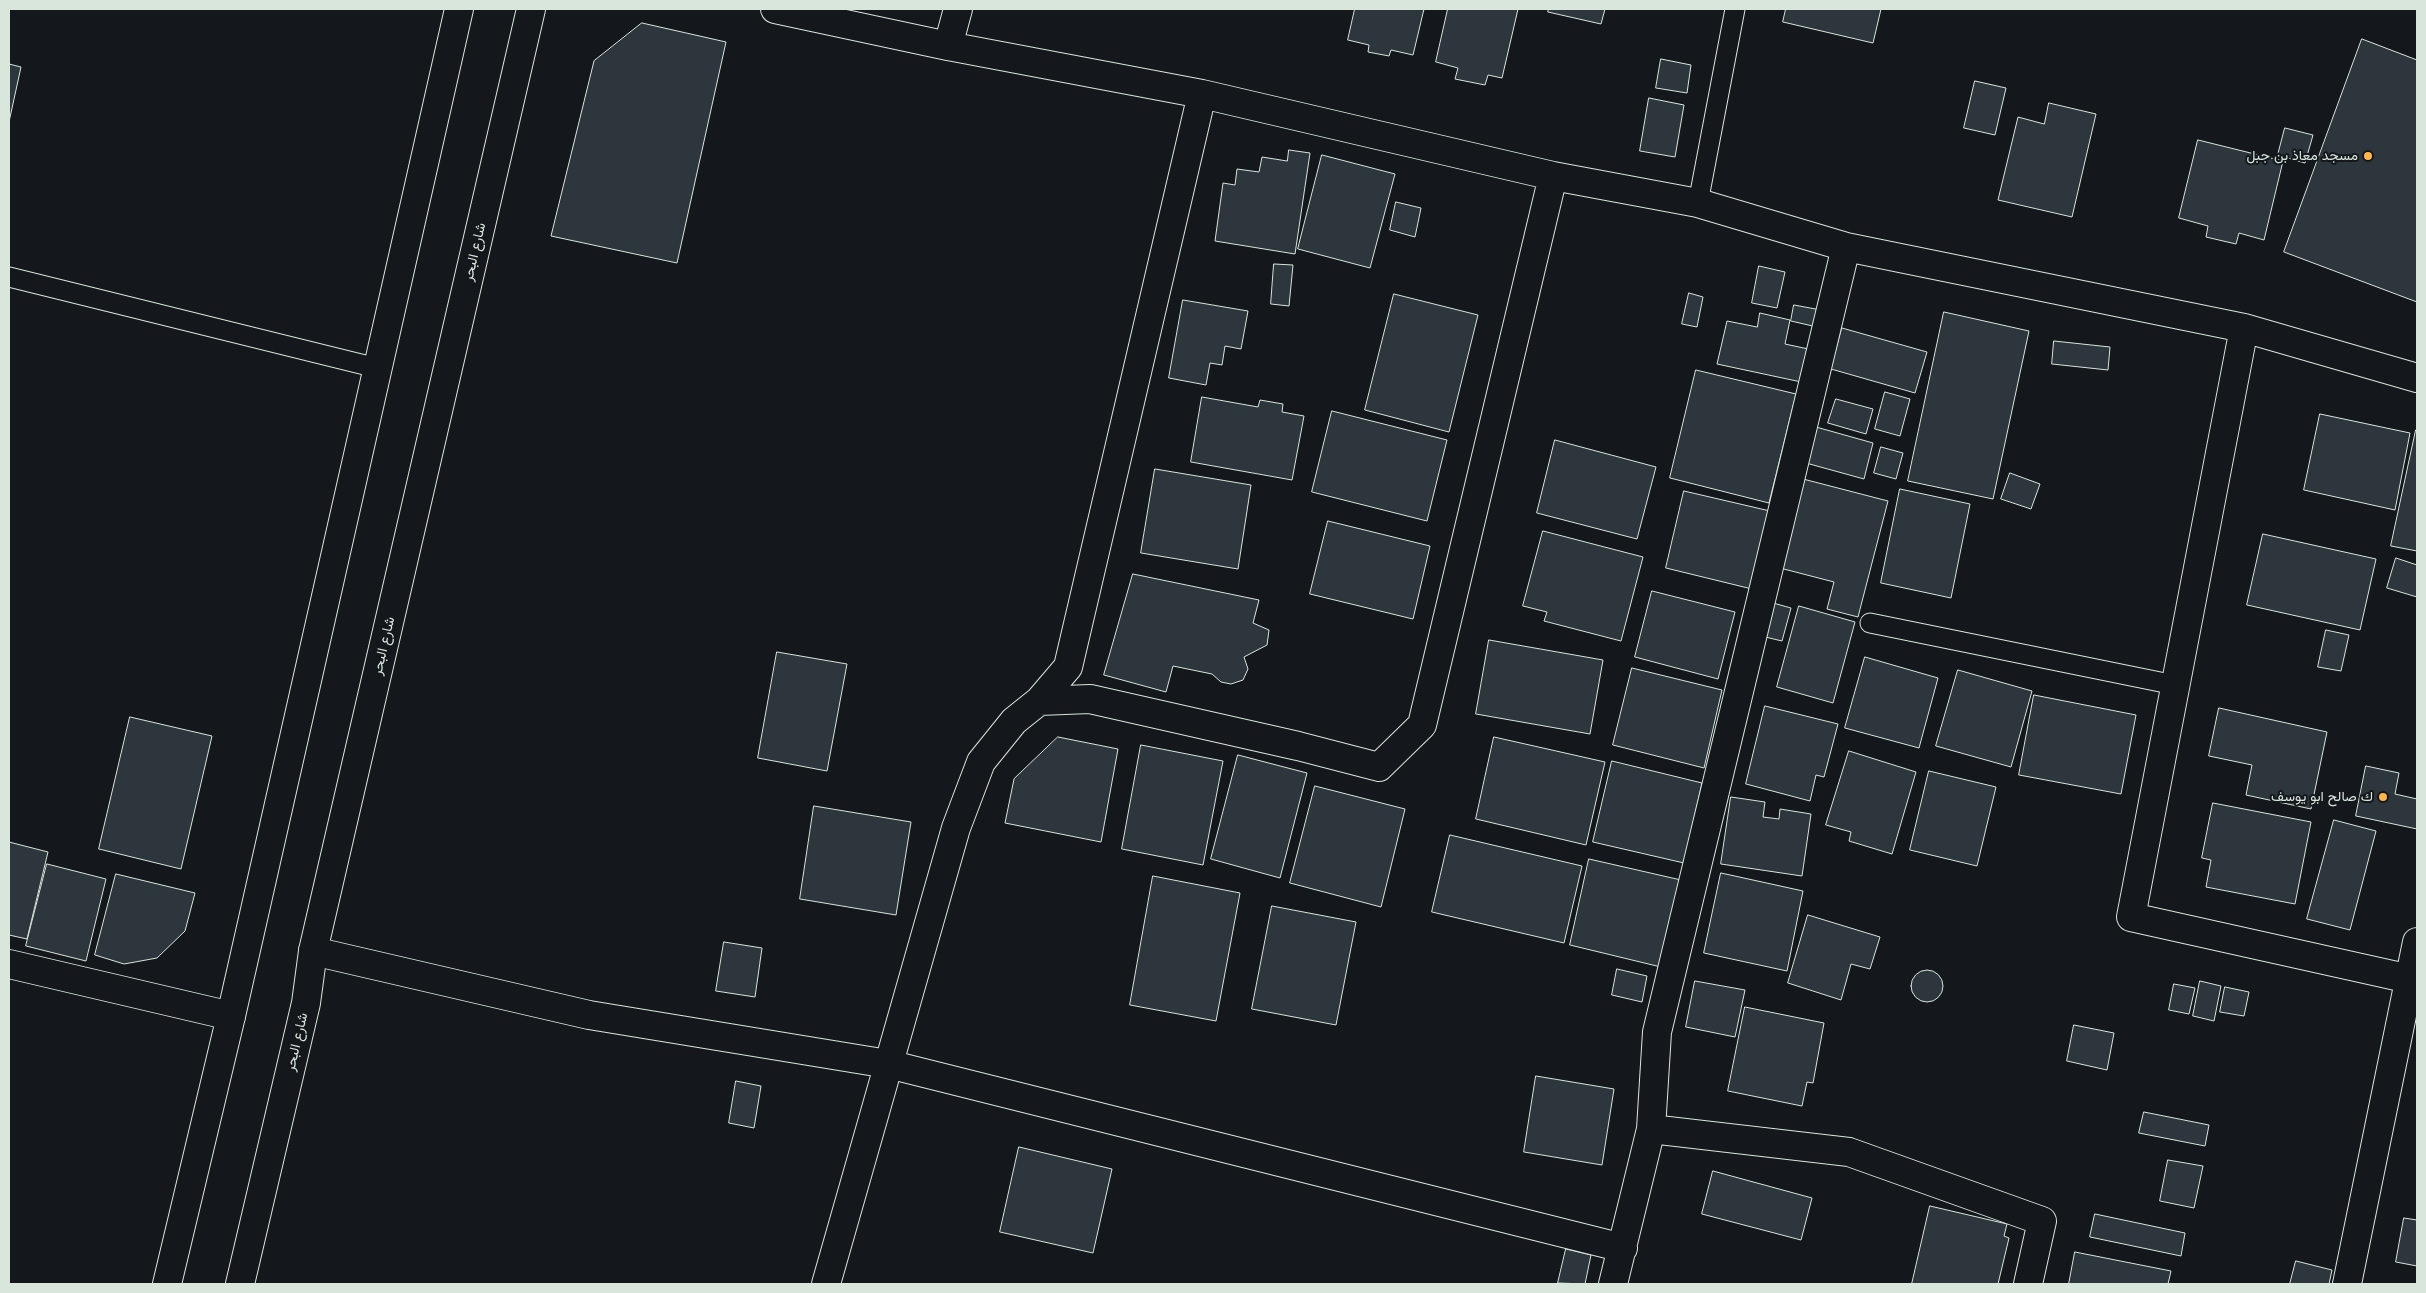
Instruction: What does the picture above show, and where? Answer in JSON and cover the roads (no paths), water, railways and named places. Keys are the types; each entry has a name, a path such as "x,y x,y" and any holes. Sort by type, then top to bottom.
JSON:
{"street":[{"path":"167,1284 232,1016 458,9"},
{"name":"شارع البحر","path":"240,1284 306,1003 313,951 531,9"},
{"path":"775,9 948,46 1202,94 1553,176 1698,203 1846,247 2244,328 2417,378"},
{"path":"948,46 958,9"},
{"path":"826,1284 956,828 981,762 1014,721 1039,702 1068,667 1202,94"},
{"path":"1039,702 1090,699 1298,746 1379,767 1422,725 1553,176"},
{"path":"1614,1284 1651,1129 1657,1032 1846,247"},
{"path":"2244,328 2131,917 2410,979"},
{"path":"2347,1284 2417,942"},
{"path":"313,951 589,1015 888,1064 1623,1248"},
{"path":"9,964 232,1016"},
{"path":"1651,1129 1849,1152 2042,1221 2028,1284"}],"lane":[{"path":"1698,203 1735,9"},
{"path":"9,277 377,368"},
{"path":"1870,623 2175,685"}],"place":[{"name":"مسجد معاذ بن جبل","path":"2368,156"},
{"name":"ك صالح ابو يوسف","path":"2383,797"}]}
